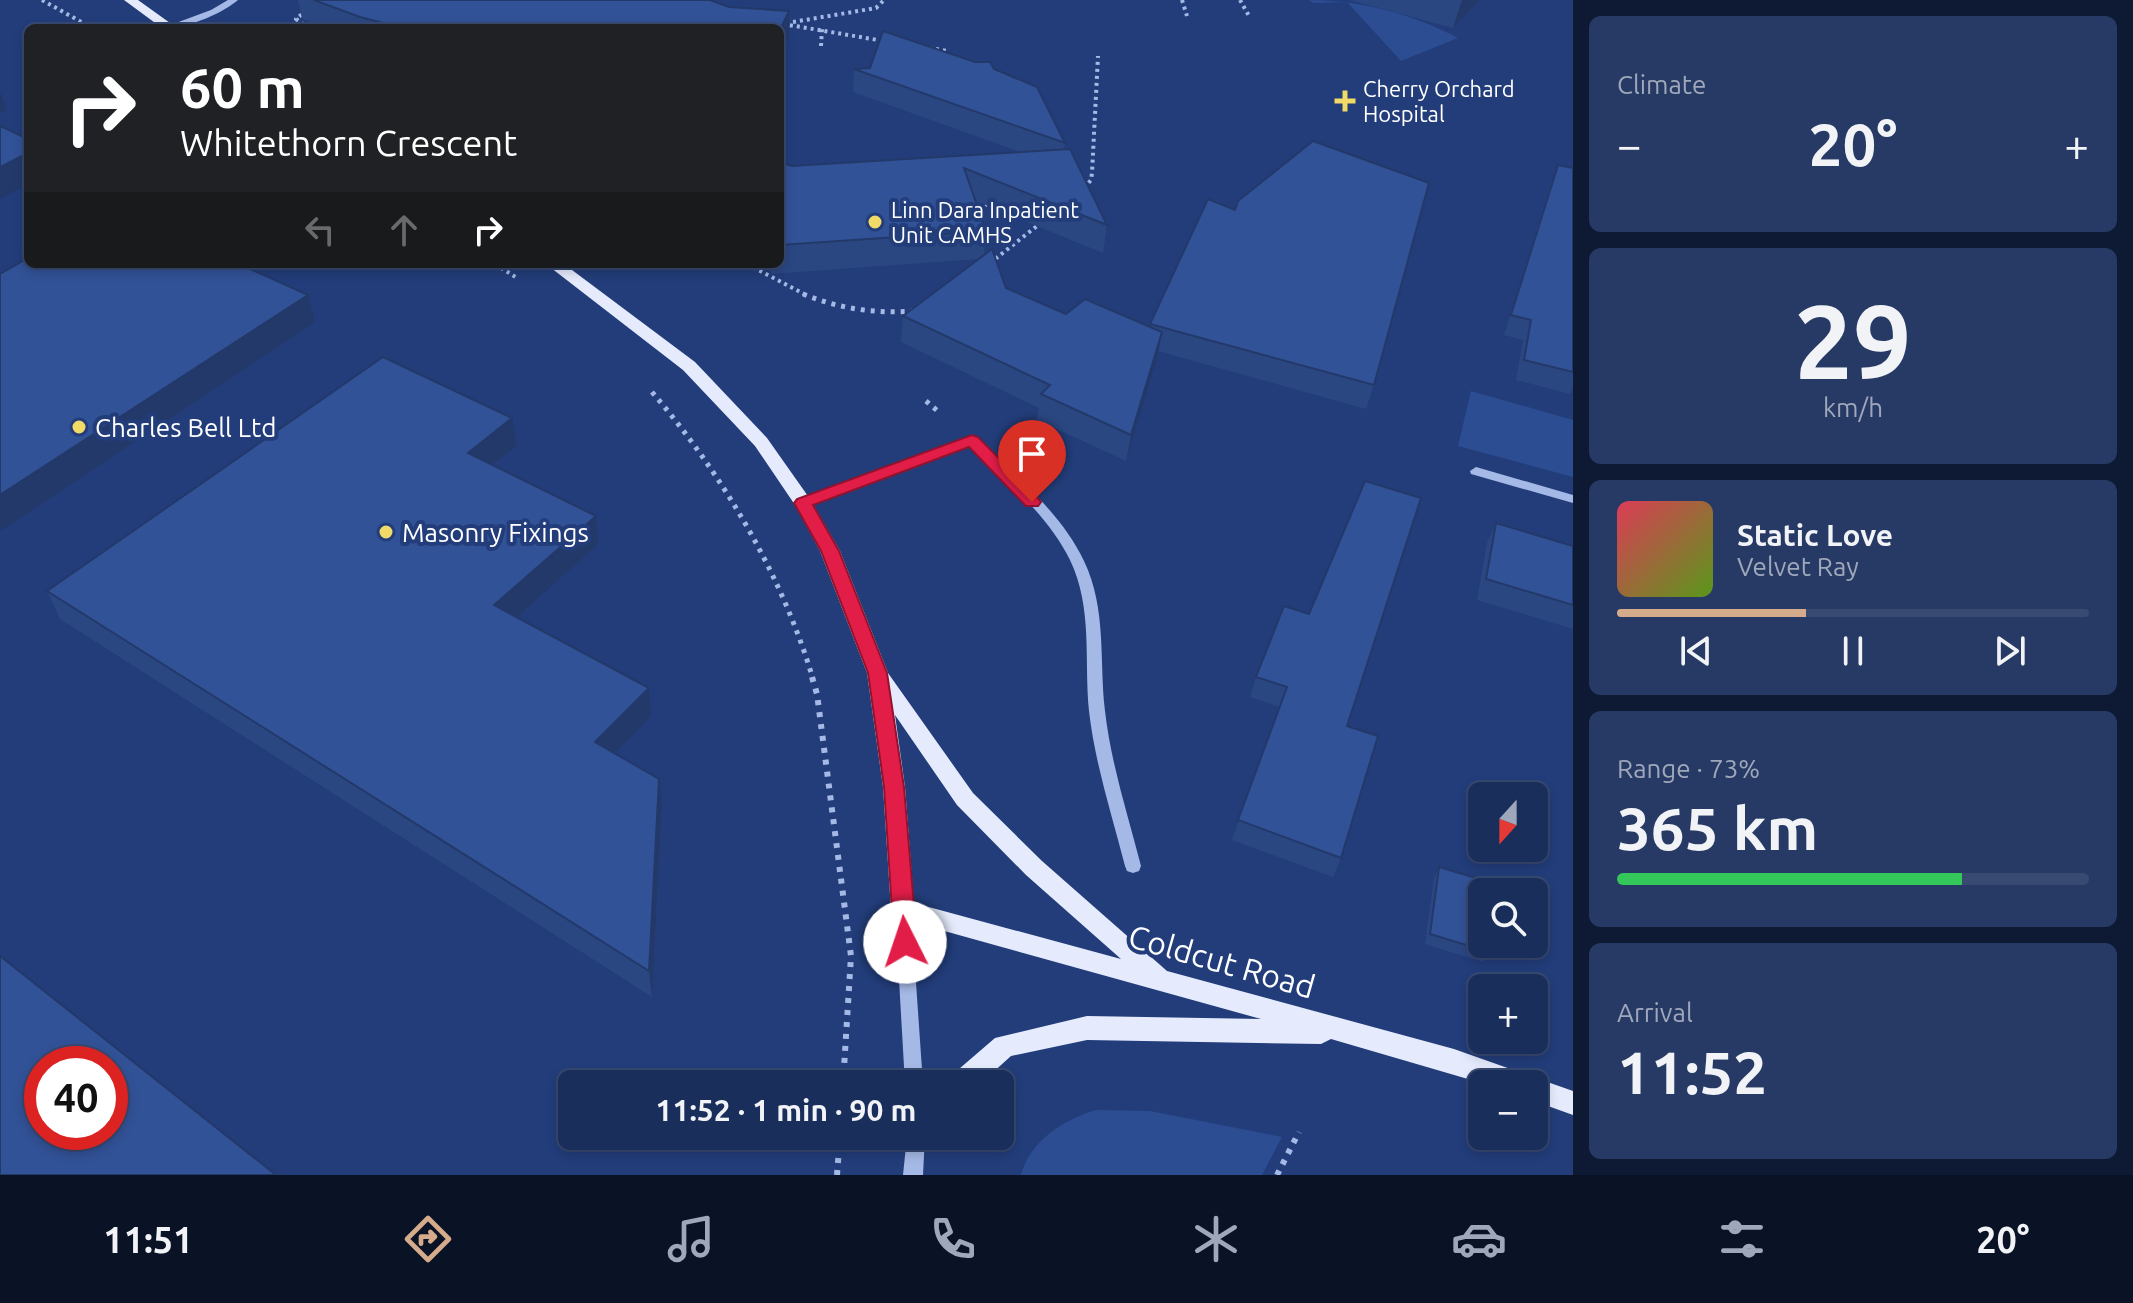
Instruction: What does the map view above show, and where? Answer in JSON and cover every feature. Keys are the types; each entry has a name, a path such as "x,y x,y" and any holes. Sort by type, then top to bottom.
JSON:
{"main road":[{"path":"130,0 165,24"},
{"path":"559,268 689,366 761,442 803,503 830,551 878,673 965,799 1034,868 1162,979"},
{"path":"878,673 894,787 903,910"},
{"name":"Coldcut Road","path":"903,910 1162,979 1480,1070"},
{"path":"977,1070 1004,1046 1087,1028 1349,1032"},
{"path":"1548,1094 1573,1103"}],"street":[{"path":"182,24 214,12 234,0"},
{"path":"803,503 972,440 1053,522 1084,576 1092,622 1097,711 1133,866"},
{"path":"1476,471 1573,499"},
{"path":"903,910 913,1070"},
{"path":"913,1175 915,1150"}],"path":[{"path":"42,0 85,24"},
{"path":"783,24 876,8 884,0"},
{"path":"1182,0 1187,16"},
{"path":"1240,0 1249,16"},
{"path":"303,24 296,19 309,9"},
{"path":"784,24 890,42"},
{"path":"821,46 822,29"},
{"path":"924,47 948,51"},
{"path":"1074,196 1091,180 1098,56"},
{"path":"969,198 1009,213"},
{"path":"987,265 1043,221"},
{"path":"501,268 519,279"},
{"path":"754,268 792,291 835,305 876,314 917,310"},
{"path":"646,385 683,428 722,486 776,582 799,633 817,694 851,956 844,1070"},
{"path":"1277,1175 1299,1132"},
{"path":"837,1175 839,1150"}],"shaded area":[{"path":"1309,0 1328,1 1343,2 1313,3"},
{"path":"1348,3 1405,15 1458,38 1401,61"},
{"path":"1471,391 1573,420 1573,477 1458,446"},
{"path":"1096,1110 1150,1111 1282,1137 1262,1175 1021,1175 1032,1151 1050,1133 1072,1119"}],"building":[{"path":"314,0 710,0 729,7 789,11 783,24 387,24"},
{"path":"883,31 975,62 990,62 994,69 1037,87 1065,143 854,69 870,68"},
{"path":"0,126 24,137 24,155 0,167"},
{"path":"1313,141 1429,183 1374,385 1150,324 1208,199 1235,210 1238,201"},
{"path":"1070,149 1107,225 964,168 986,231 784,245 784,163 792,166"},
{"path":"1558,165 1573,168 1573,372 1524,360 1531,320 1511,315"},
{"path":"992,249 1006,288 1066,314 1085,299 1162,332 1131,435 1041,394 1050,385 903,316"},
{"name":"Charles Bell Ltd","path":"24,260 24,268 248,268 308,295 0,495 0,274"},
{"path":"383,357 512,418 468,453 596,516 494,605 649,688 595,742 659,779 649,971 47,591"},
{"path":"1365,481 1421,498 1347,726 1378,736 1341,858 1238,820 1287,687 1256,677 1284,606 1309,614"},
{"path":"1496,523 1573,546 1573,605 1486,579"},
{"path":"1439,867 1476,878 1468,878 1468,946 1430,934"},
{"path":"0,956 113,1046 24,1046 24,1150 128,1150 128,1058 276,1175 0,1175"}],"place":[{"name":"Cherry Orchard Hospital","path":"1345,101"},
{"name":"Linn Dara Inpatient Unit CAMHS","path":"875,222"},
{"name":"Charles Bell Ltd","path":"79,427"},
{"name":"Masonry Fixings","path":"386,532"}],"route":[{"path":"905,942 894,787 878,673 830,551 803,503 972,440 1032,502"}]}
